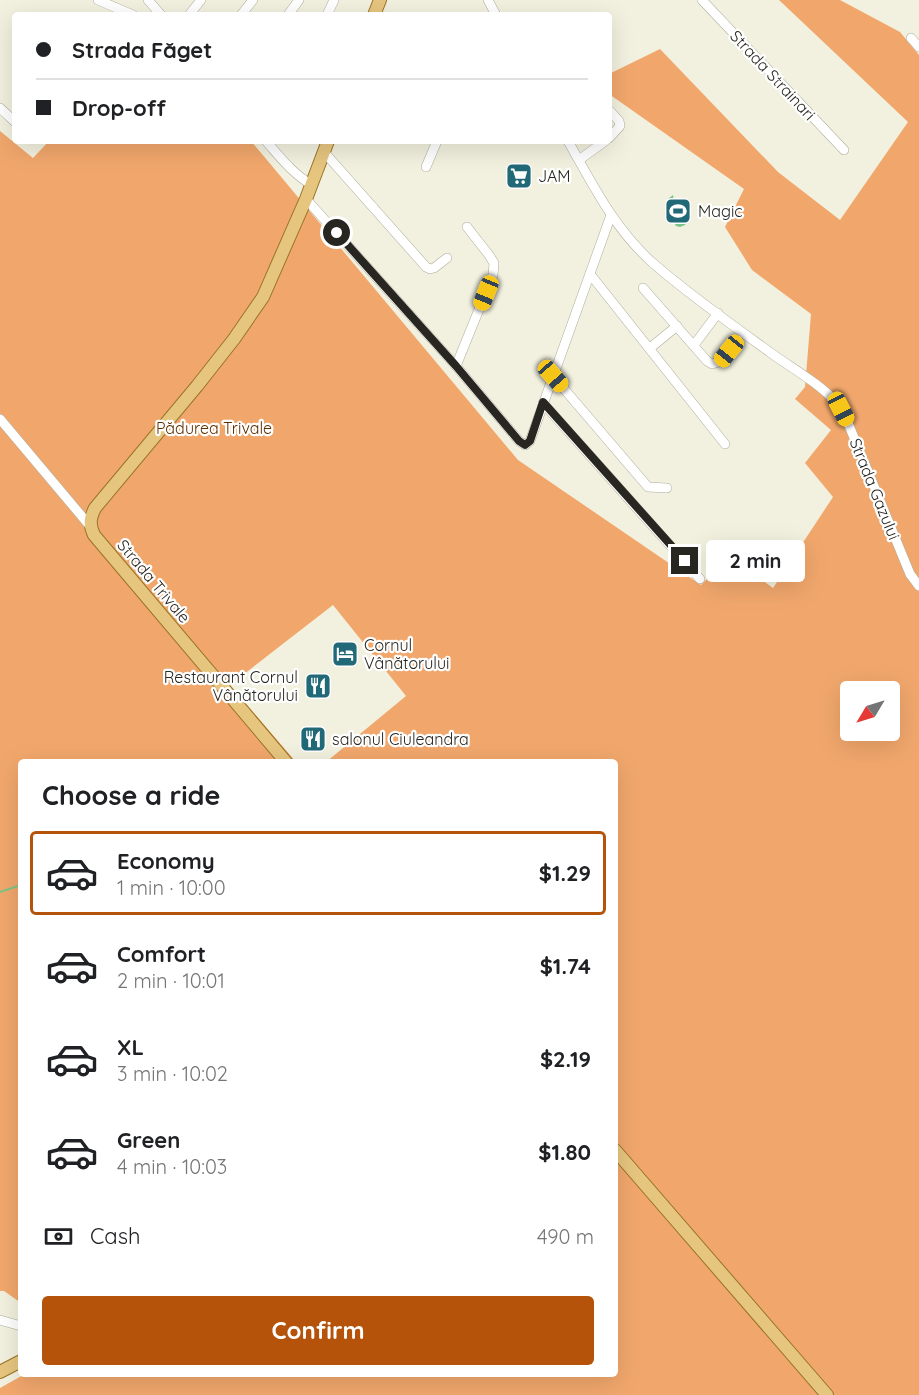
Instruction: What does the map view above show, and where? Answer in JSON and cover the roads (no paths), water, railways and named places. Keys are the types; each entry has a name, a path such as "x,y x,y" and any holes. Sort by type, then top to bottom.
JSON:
{"main road":[{"path":"90,526 95,508 203,378 263,297 274,276 326,147"},
{"name":"Strada Trivale","path":"90,526 94,535 283,759"},
{"path":"618,1153 827,1395"},
{"path":"0,1372 18,1363"}],"street":[{"path":"98,0 118,12"},
{"path":"148,0 158,12"},
{"path":"191,12 201,0"},
{"path":"244,12 254,0"},
{"name":"Strada Strainari","path":"702,0 844,150"},
{"path":"911,38 919,46"},
{"path":"0,108 12,119"},
{"path":"612,113 619,121 620,126 612,135"},
{"path":"268,144 292,170 312,185"},
{"path":"275,152 278,144"},
{"path":"426,167 435,144"},
{"name":"Strada Gazului","path":"570,144 611,215 630,240 655,264 812,382 841,409 910,574 919,586"},
{"path":"579,160 601,144"},
{"path":"326,147 426,267 434,268 447,258"},
{"path":"306,199 456,366 519,441 525,445 530,441 611,215"},
{"path":"456,366 493,275 494,263 467,227"},
{"path":"590,274 725,444"},
{"path":"643,288 712,364 720,362 738,340"},
{"path":"694,345 718,313"},
{"path":"650,348 677,326"},
{"path":"553,376 648,487 667,488"},
{"path":"543,402 700,579"},
{"name":"Strada Trivale","path":"0,419 90,526"},
{"path":"0,1320 18,1325"}],"waterway":[{"path":"0,892 18,886"}],"place":[{"name":"JAM","path":"519,176"},
{"name":"Magic","path":"678,211"},
{"name":"Cornul Vânătorului","path":"345,654"},
{"name":"Restaurant Cornul Vânătorului","path":"318,686"},
{"name":"salonul Ciuleandra","path":"313,739"}],"park label":[{"name":"Pădurea Trivale","path":"214,428"}]}
